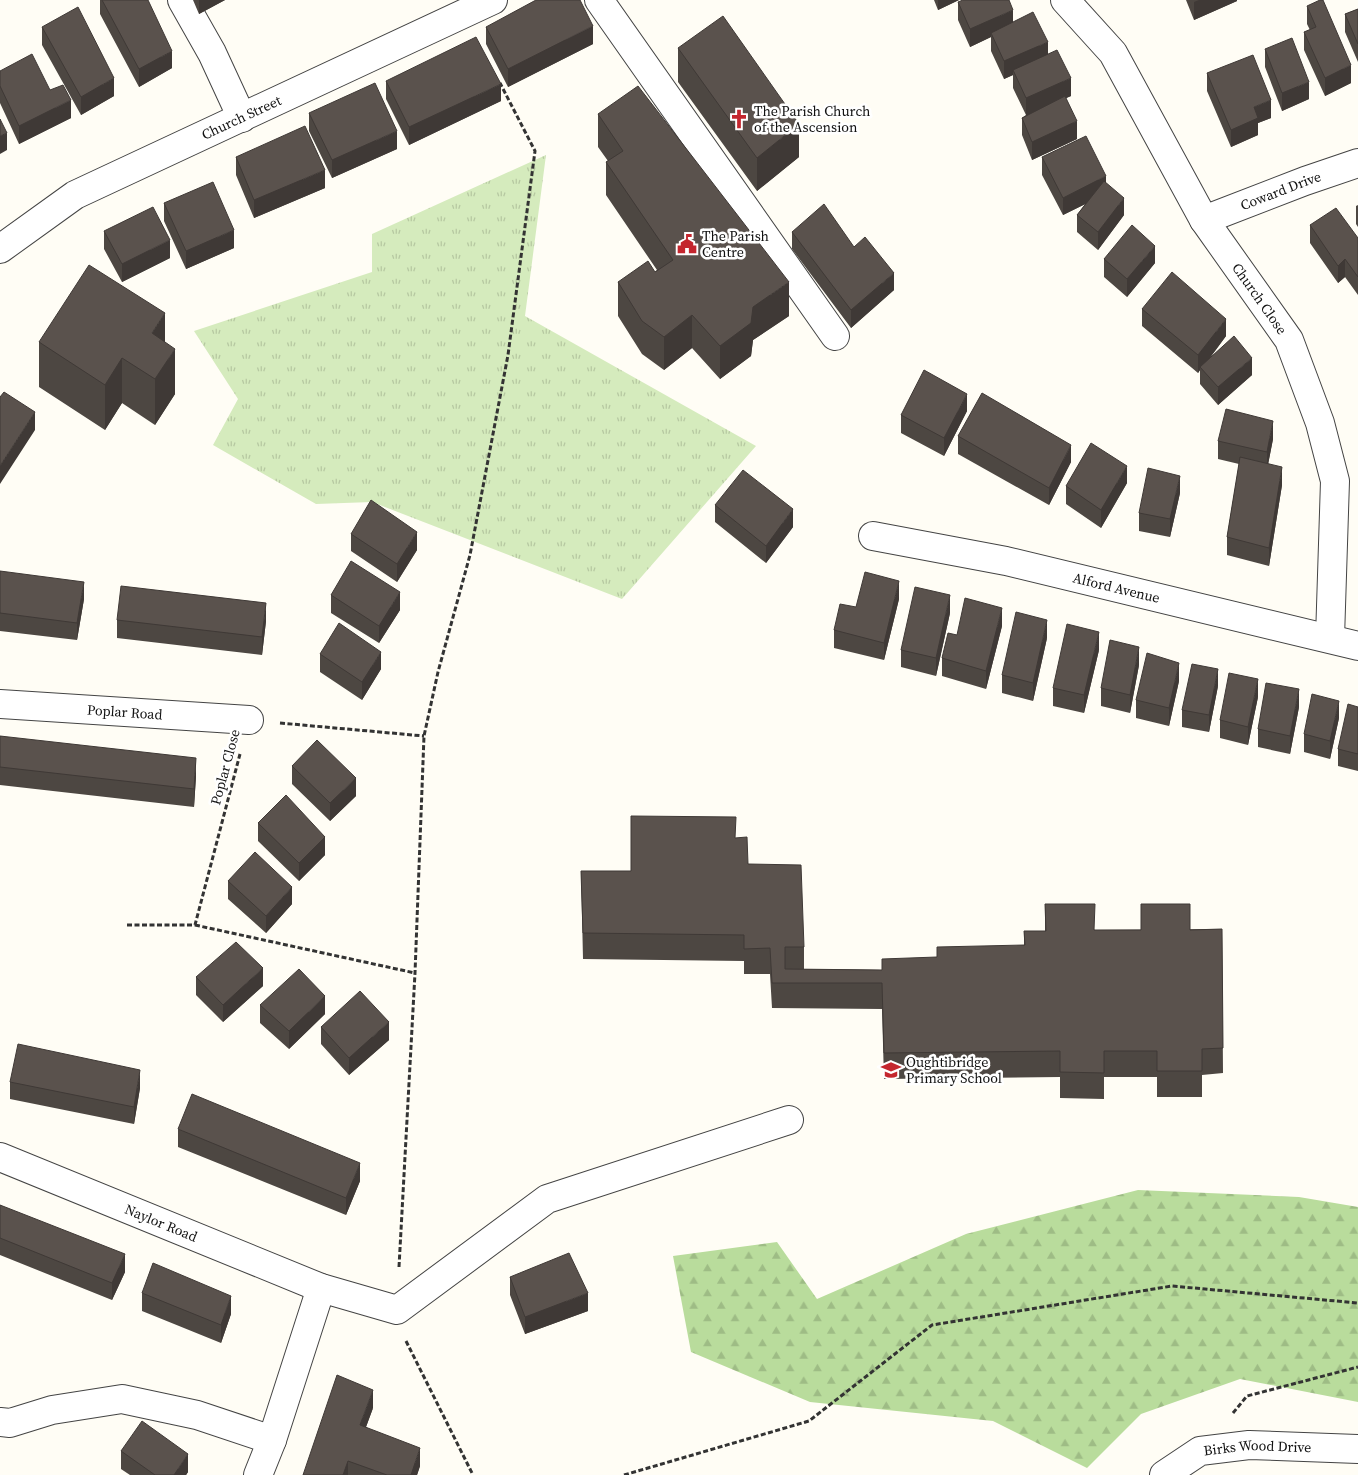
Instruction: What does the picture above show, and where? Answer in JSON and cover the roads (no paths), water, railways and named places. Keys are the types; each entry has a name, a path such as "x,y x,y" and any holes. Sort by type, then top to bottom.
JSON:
{"street":[{"path":"182,0 212,53 242,118"},
{"name":"Church Street","path":"1,247 75,195 493,0"},
{"path":"599,0 835,336"},
{"name":"Church Close","path":"1065,0 1113,53 1204,220 1288,340 1320,423 1335,481 1330,638"},
{"name":"Coward Drive","path":"1204,220 1305,181 1358,163"},
{"name":"Alford Avenue","path":"872,536 1006,561 1358,646"},
{"name":"Poplar Road","path":"0,704 249,720"},
{"name":"Naylor Road","path":"0,1157 321,1288 397,1310 547,1200 788,1120"},
{"path":"258,1475 272,1440 321,1288"},
{"path":"0,1422 10,1423 52,1410 122,1399 197,1415 272,1440"},
{"name":"Birks Wood Drive","path":"1164,1475 1200,1451 1249,1445 1358,1449"}],"place":[{"name":"The Parish Church of the Ascension","path":"739,119"},
{"name":"The Parish Centre","path":"687,244"},
{"name":"Oughtibridge Primary School","path":"891,1070"}]}
